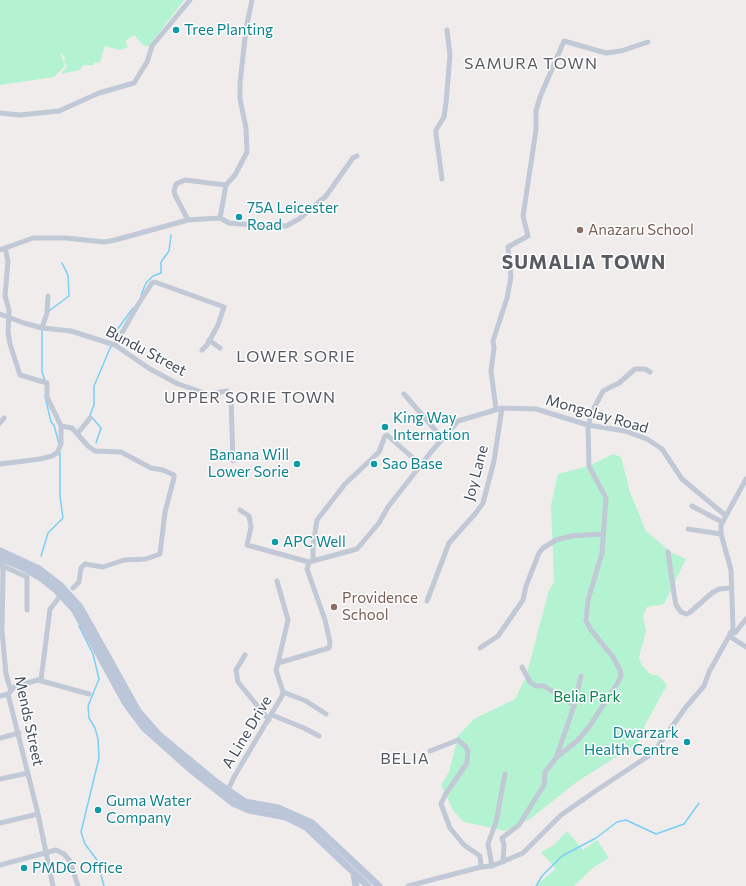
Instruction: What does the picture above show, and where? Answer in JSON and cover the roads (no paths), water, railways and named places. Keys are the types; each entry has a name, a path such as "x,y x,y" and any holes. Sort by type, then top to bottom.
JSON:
{"main road":[{"path":"1,558 30,572 61,595 80,618 108,673 134,716 144,728 190,769 215,790 245,802 278,808 312,823 379,886"},
{"path":"1,558 39,569 68,594 85,613 126,692 146,722 159,735 240,807 286,817 302,824 368,886"},
{"path":"354,874 356,886"}],"street":[{"path":"0,114 20,115 60,111 99,93 134,83 147,62 152,46 190,0"},
{"path":"220,218 226,185 240,165 248,145 240,99 240,83 246,29 252,0"},
{"path":"442,179 436,130 444,117 446,103 450,55 447,30"},
{"name":"Joy Lane","path":"427,601 449,543 483,503 494,461 499,408 491,371 494,348 493,341 507,298 511,277 508,247 528,236 523,216 536,130 536,111 540,97 564,41 606,53 621,51 648,42"},
{"path":"0,464 40,459 57,453 60,449 61,426 47,397 47,383 20,375 10,344 8,332 9,319 5,296 8,261 3,249 33,238 66,238 104,242 188,220 220,218 229,223 286,226 293,223 326,196 353,158 357,156"},
{"path":"188,220 175,195 174,191 176,184 185,180 226,185"},
{"path":"115,345 143,296 152,283 155,282 224,307 218,325 207,346 202,350"},
{"path":"42,328 47,313 48,296"},
{"name":"Bundu Street","path":"0,314 9,319 42,328 71,331 115,345 143,365 178,384 208,394 224,390 227,391 231,398 233,461"},
{"path":"209,340 220,348"},
{"path":"502,862 504,844 502,838 519,825 526,815 544,785 544,772 556,758 577,741 589,727 618,684 621,676 620,670 613,657 591,630 586,621 586,613 593,581 602,553 602,534 606,498 589,466 588,425 594,408 603,392 619,383 635,369 645,369 650,372"},
{"path":"404,394 443,439"},
{"name":"Mongolay Road","path":"311,561 349,553 357,549 379,523 388,506 458,421 499,408 536,409 588,425 625,431 653,443 665,454 682,479 725,516"},
{"path":"78,433 90,418"},
{"path":"61,426 72,428 88,446 95,451 121,452 151,468 163,470 174,475 174,482 165,512 160,554 152,558 124,560 103,567 85,564 81,568 79,582 73,588"},
{"path":"278,663 288,658 329,648 330,642 325,620 307,569 311,561 317,520 345,484 379,452 385,436 388,435 421,465"},
{"path":"408,886 481,867 492,866 523,853 562,816 597,790 653,753 686,707 704,686 709,672 732,629 731,570 721,534 722,522 746,479"},
{"path":"692,506 710,514 722,522"},
{"path":"240,510 249,516 251,527 247,545 311,561"},
{"path":"688,529 721,534"},
{"path":"480,648 498,636 523,600 526,586 539,553 543,548 556,540 571,536 602,534"},
{"path":"668,552 676,605 681,612 689,614 715,591 731,588"},
{"path":"1,558 27,577 27,610"},
{"name":"Mends Street","path":"1,558 2,661 38,814 53,886"},
{"name":"A Line Drive","path":"227,794 272,715 283,692 276,670 288,620 277,581"},
{"path":"42,680 50,610 61,595"},
{"path":"730,634 736,633 746,620"},
{"path":"730,634 746,647"},
{"path":"244,655 236,670 238,682 268,720"},
{"path":"522,667 530,682 536,686 544,686 573,705"},
{"path":"556,758 574,706 573,705 581,676"},
{"path":"0,696 10,692 15,686 26,682 42,680 89,694"},
{"path":"283,692 306,701 326,714"},
{"path":"272,715 304,728 318,736"},
{"path":"0,738 19,733"},
{"path":"430,751 458,740 468,751 466,763 445,795 441,804 450,828 464,844 480,856 481,867"},
{"path":"0,779 28,773"},
{"path":"492,866 488,844 496,822 505,774"},
{"path":"0,823 38,814"},
{"path":"0,865 56,850 64,854 70,861 78,886"}],"waterway":[{"path":"141,295 146,283 153,276 161,273 161,262 169,251 171,235"},
{"path":"49,311 69,296 68,275 62,263"},
{"path":"117,337 117,330 133,308"},
{"path":"42,329 42,372 45,381"},
{"path":"96,443 101,428 90,415 94,405 94,386 111,346"},
{"path":"45,396 51,422 54,425 59,444"},
{"path":"41,556 48,533 63,518 60,496 60,452"},
{"path":"79,626 93,654 99,679 88,706 89,718 95,728 98,739 99,758 81,832 85,844 97,860 104,886"},
{"path":"536,886 542,876 562,856 596,838 617,822 626,820 656,834 684,824 699,803"}],"place":[{"name":"Tree Planting","path":"176,30"},
{"name":"75A Leicester Road","path":"239,217"},
{"name":"Anazaru School","path":"580,230"},
{"name":"King Way Internation","path":"385,427"},
{"name":"Banana Will Lower Sorie","path":"297,464"},
{"name":"Sao Base","path":"374,464"},
{"name":"APC Well","path":"275,542"},
{"name":"Providence School","path":"334,607"},
{"name":"Dwarzark Health Centre","path":"687,742"},
{"name":"Guma Water Company","path":"98,810"},
{"name":"PMDC Office","path":"24,868"}],"district":[{"name":"SAMURA TOWN","path":"531,64"},
{"name":"SUMALIA TOWN","path":"584,263"},
{"name":"LOWER SORIE","path":"296,357"},
{"name":"UPPER SORIE TOWN","path":"250,398"},
{"name":"BELIA","path":"405,759"}],"park label":[{"name":"Belia Park","path":"587,697"}]}
